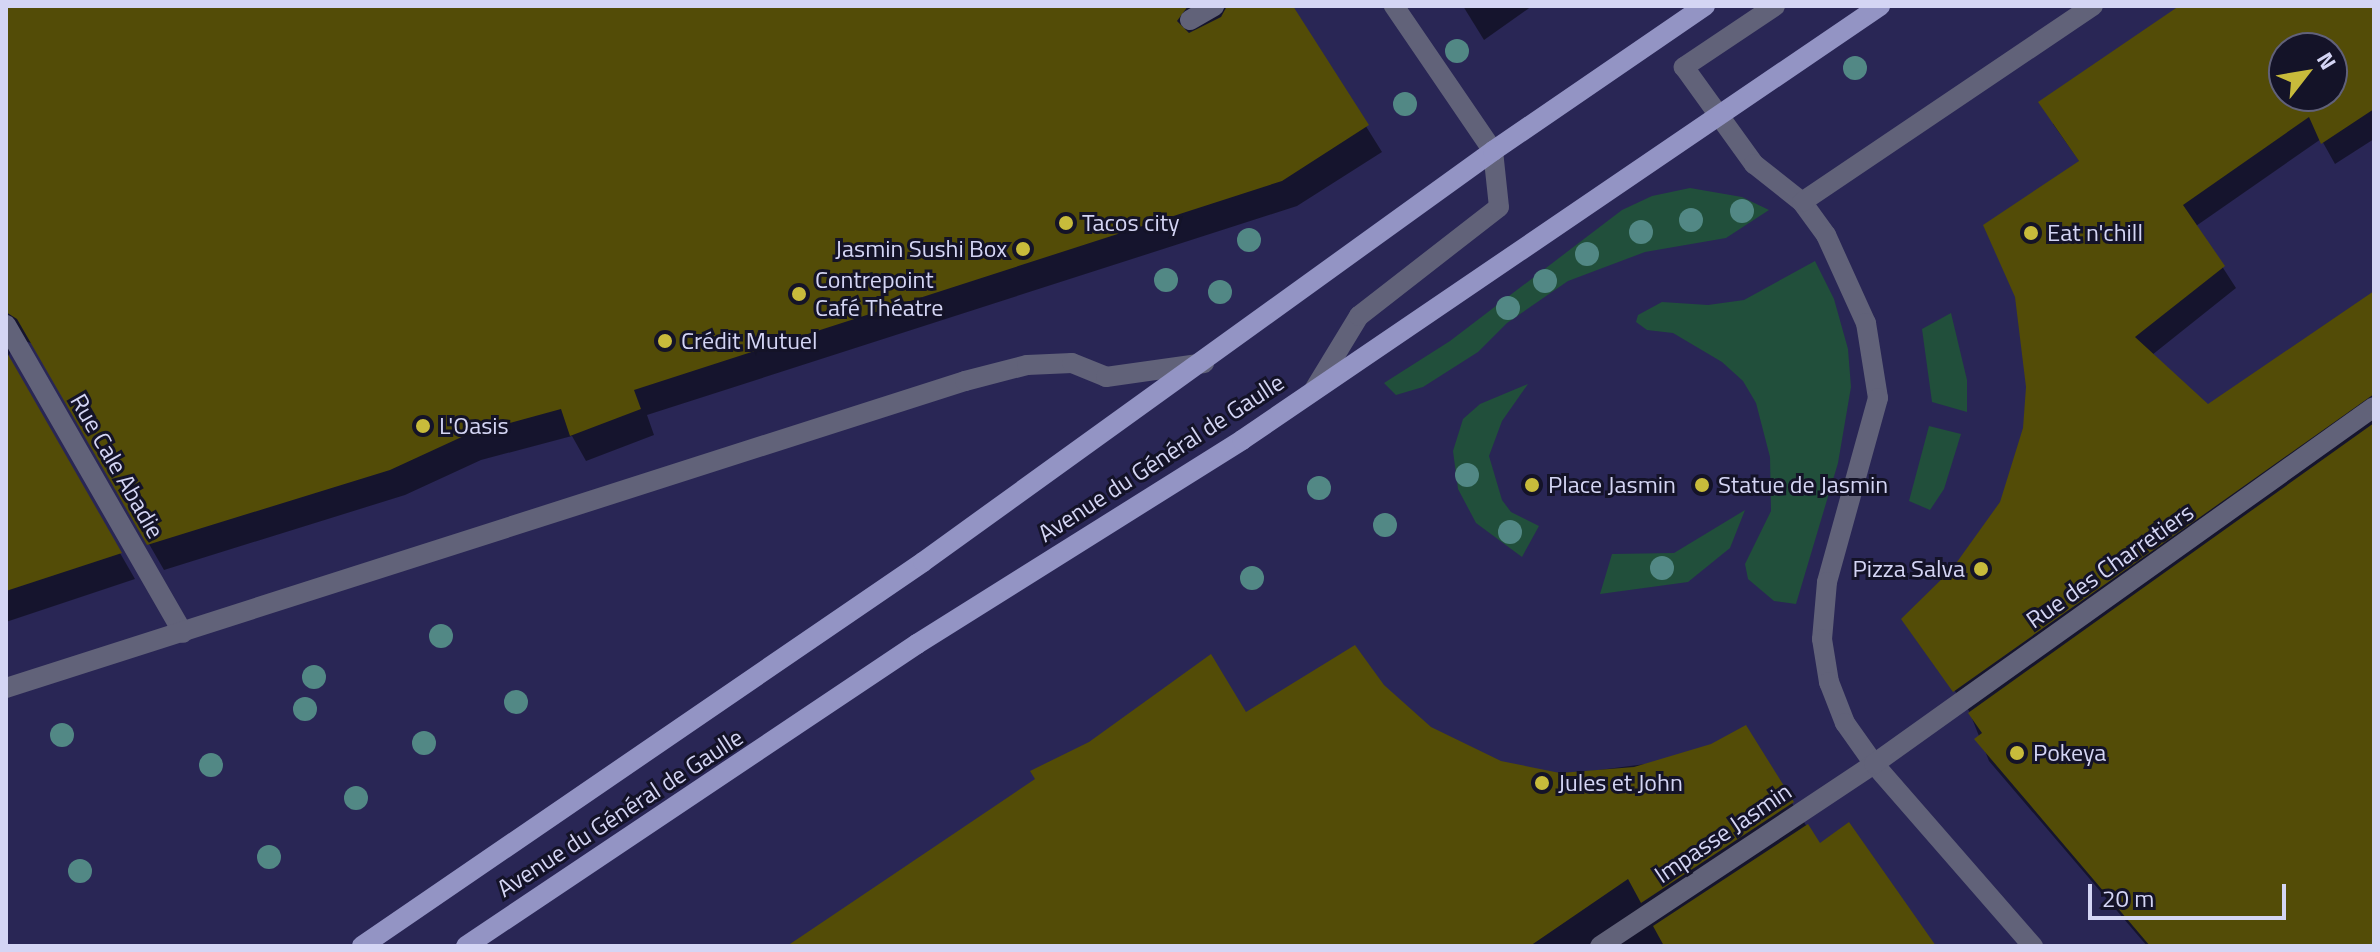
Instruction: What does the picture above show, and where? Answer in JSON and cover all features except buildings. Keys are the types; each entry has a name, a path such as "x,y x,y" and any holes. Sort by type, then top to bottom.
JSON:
{"main road":[{"name":"Avenue du Général de Gaulle","path":"362,946 1205,363 1493,151 1705,6"},
{"name":"Avenue du Général de Gaulle","path":"466,946 917,644 1314,390 1880,6"}],"street":[{"path":"1190,20 1214,6"},
{"path":"1314,390 1359,316 1499,207 1493,151 1394,6"},
{"path":"1775,6 1684,67 1754,164 1802,202 1842,266 1866,323 1876,365 1878,398 1834,545 1822,624 1829,682 1839,711 1874,764 2033,946"},
{"path":"1802,202 2093,6"},
{"name":"Rue Cale Abadie","path":"6,325 183,633"},
{"path":"6,688 965,381 1027,365 1072,363 1106,377 1205,363"},
{"name":"Rue des Charretiers","path":"1874,764 2374,407"},
{"name":"Impasse Jasmin","path":"1600,946 1874,764"}],"green space":[{"path":"1690,188 1742,197 1769,210 1726,238 1645,252 1568,281 1507,323 1478,352 1423,387 1396,395 1384,383 1450,341 1622,210 1652,196"},
{"path":"1815,261 1834,299 1848,349 1851,387 1838,463 1796,604 1774,601 1748,579 1745,564 1771,511 1770,457 1756,403 1743,381 1722,362 1673,333 1647,330 1636,322 1638,315 1662,302 1708,305 1744,300"},
{"path":"1951,313 1967,380 1967,412 1932,402 1922,329"},
{"path":"1528,384 1502,421 1489,456 1502,500 1511,512 1539,526 1522,557 1476,523 1458,489 1453,451 1463,419 1480,404"},
{"path":"1929,426 1961,434 1944,489 1930,510 1909,501"},
{"path":"1745,510 1730,548 1688,582 1600,594 1612,554 1674,553"}],"place":[{"name":"Tacos city","path":"1066,223"},
{"name":"Eat n'chill","path":"2031,233"},
{"name":"Jasmin Sushi Box","path":"1023,249"},
{"name":"Contrepoint Café Théatre","path":"799,294"},
{"name":"Crédit Mutuel","path":"665,341"},
{"name":"L'Oasis","path":"423,426"},
{"name":"Place Jasmin","path":"1532,485"},
{"name":"Statue de Jasmin","path":"1702,485"},
{"name":"Pizza Salva","path":"1981,569"},
{"name":"Pokeya","path":"2017,753"},
{"name":"Jules et John","path":"1542,783"}]}
